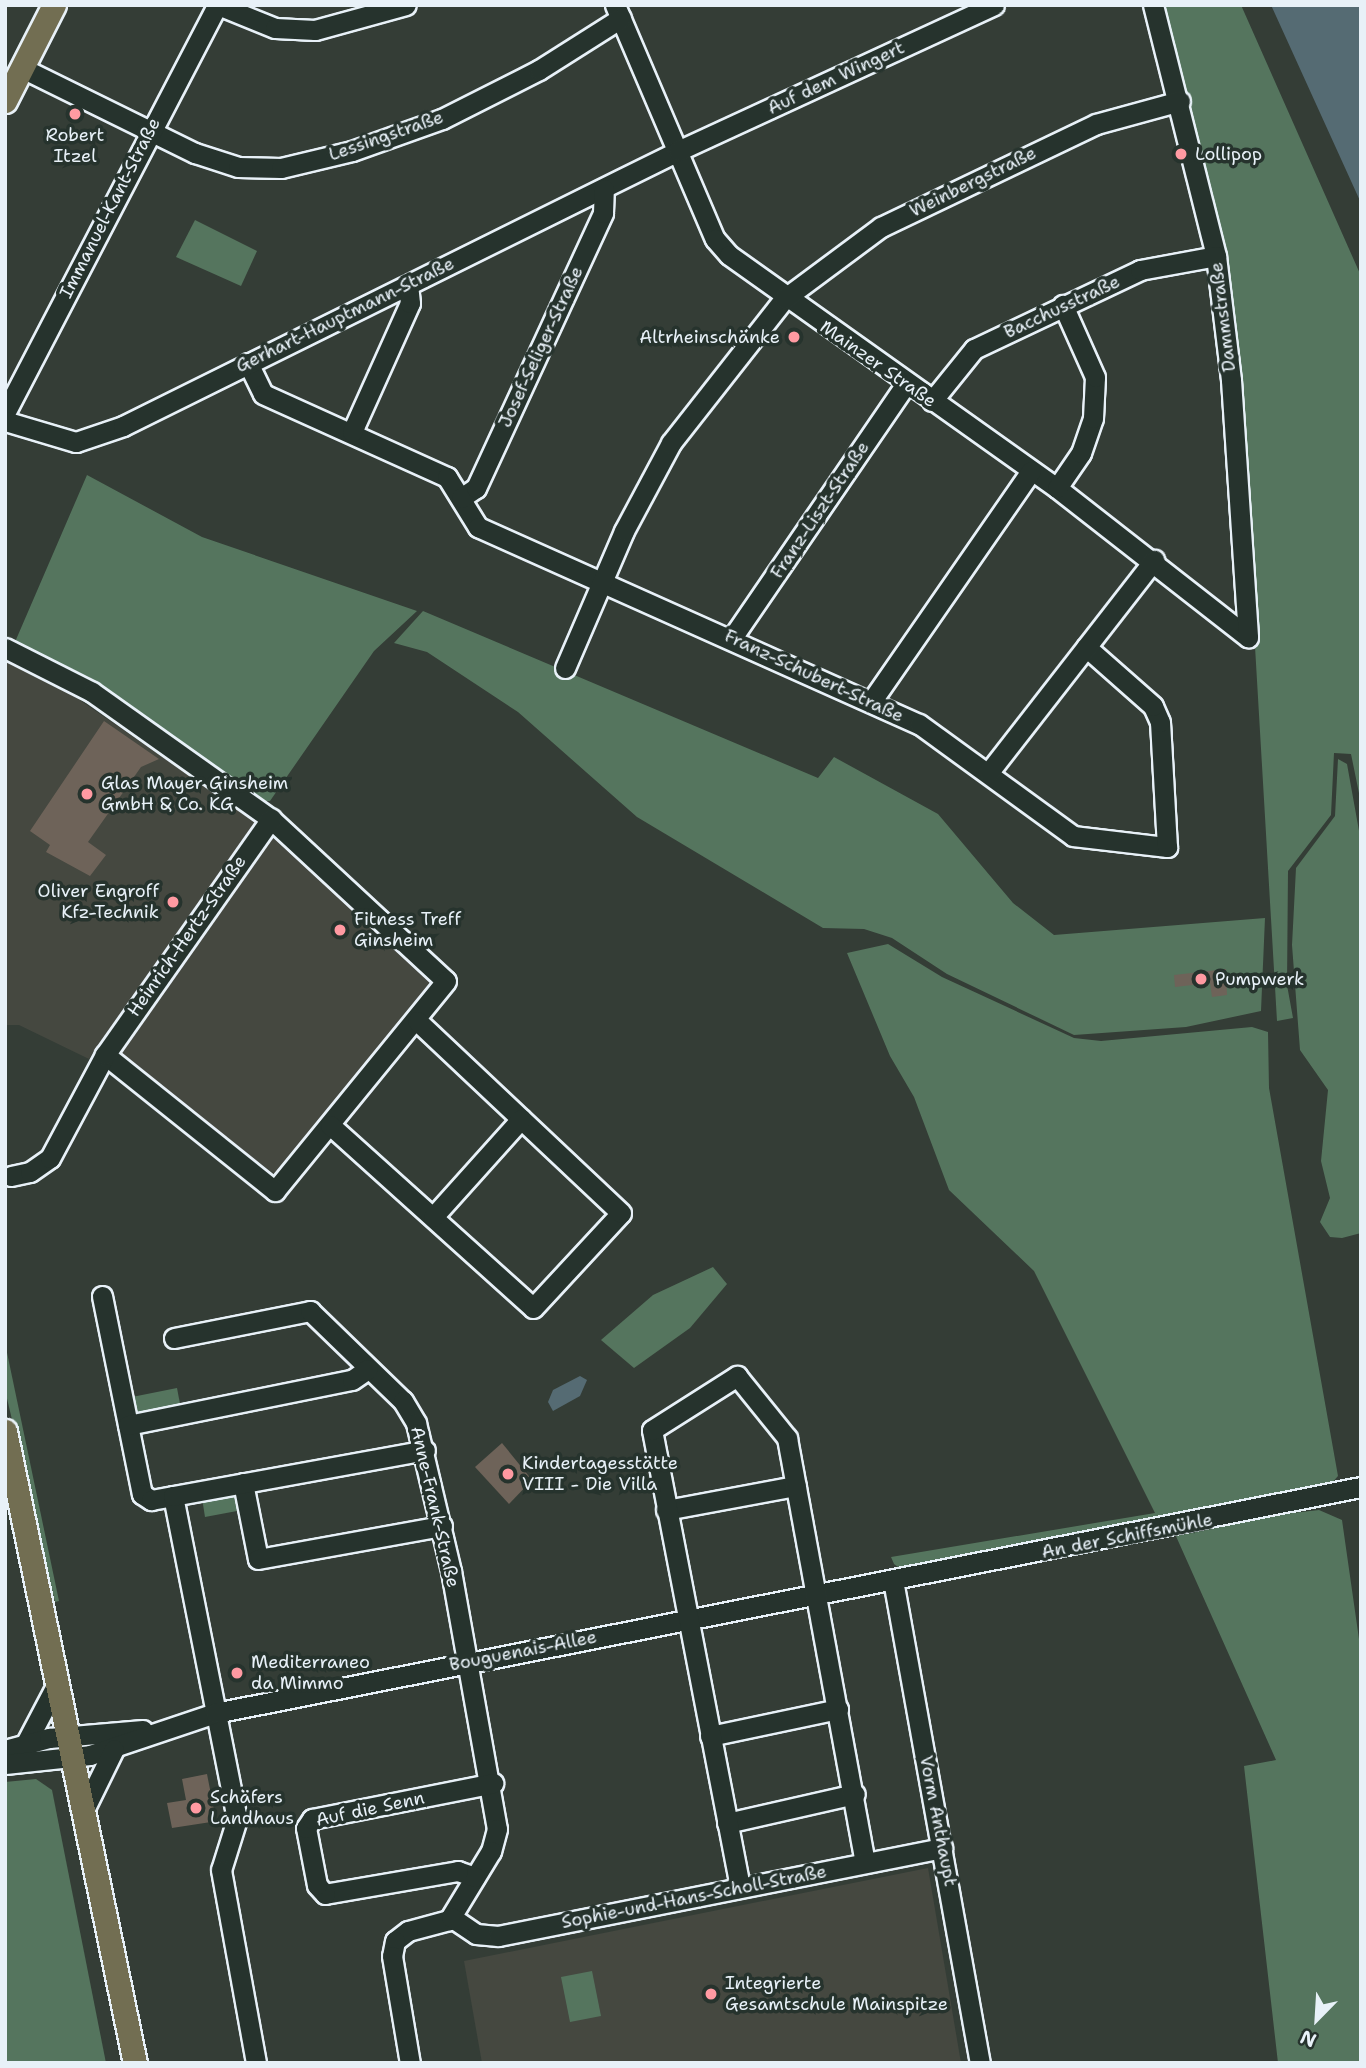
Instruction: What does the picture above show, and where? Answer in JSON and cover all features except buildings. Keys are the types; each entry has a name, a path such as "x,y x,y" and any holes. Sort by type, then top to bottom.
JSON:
{"main road":[{"path":"5,101 54,5"},
{"path":"5,1431 135,2063"}],"street":[{"path":"218,5 275,28 315,30 406,5"},
{"name":"Immanuel-Kant-Straße","path":"5,413 149,130 218,5"},
{"name":"Auf dem Wingert","path":"678,151 994,5"},
{"name":"Dammstraße","path":"1153,5 1180,101 1216,256 1231,380 1248,636"},
{"name":"Lessingstraße","path":"22,68 149,130 238,167 281,168 352,151 442,119 539,70 618,12"},
{"name":"Mainzer Straße","path":"618,12 715,239 784,299 1057,488 1154,560 1248,636"},
{"name":"Weinbergstraße","path":"565,668 602,581 671,443 784,299 881,226 1096,124 1180,101"},
{"name":"Gerhart-Hauptmann-Straße","path":"5,421 76,442 123,426 678,151"},
{"name":"Josef-Seliger-Straße","path":"461,498 477,488 603,213 604,189"},
{"name":"Bacchusstraße","path":"932,401 974,349 1140,270 1216,256"},
{"path":"352,432 410,303 408,285"},
{"path":"1057,488 1081,453 1093,418 1095,377 1063,305"},
{"name":"Franz-Schubert-Straße","path":"248,363 263,394 447,477 478,527 732,638 919,724 989,772 1040,817 1073,836 1167,847 1160,722 1153,706 1086,647"},
{"name":"Franz-Liszt-Straße","path":"732,638 907,382"},
{"path":"871,702 1031,471"},
{"path":"989,772 1154,560"},
{"path":"5,648 92,692 271,819 446,981 275,1191 105,1055"},
{"name":"Heinrich-Hertz-Straße","path":"11,1176 50,1158 105,1055 271,819"},
{"path":"330,1125 533,1308 621,1213 416,1021"},
{"path":"433,1217 521,1119"},
{"path":"102,1296 145,1499 425,1450"},
{"name":"Anne-Frank-Straße","path":"174,1338 310,1311 403,1401 425,1450 492,1783 496,1841 451,1917"},
{"path":"128,1425 352,1380 368,1369"},
{"path":"740,1887 652,1430 737,1376 787,1438 855,1794 865,1863"},
{"path":"243,1483 258,1559 442,1526"},
{"path":"666,1510 796,1486"},
{"name":"An der Schiffsmühle","path":"893,1580 1361,1487"},
{"path":"173,1496 237,1819 221,1870 256,2063"},
{"name":"Bouguenais-Allee","path":"69,1747 155,1730 215,1713 469,1661 893,1580"},
{"name":"Vorm Anthaupt","path":"893,1580 980,2063"},
{"path":"26,1743 57,1684"},
{"path":"710,1736 838,1709"},
{"name":"Bouguenais-Allee","path":"69,1747 114,1749 155,1730"},
{"path":"5,1750 26,1743 69,1747"},
{"path":"5,1763 69,1747"},
{"path":"82,1815 114,1749"},
{"name":"Auf die Senn","path":"475,1877 458,1871 325,1894 317,1885 306,1828 312,1819 492,1783"},
{"path":"727,1823 855,1794"},
{"name":"Sophie-und-Hans-Scholl-Straße","path":"451,1917 476,1934 498,1936 943,1848"},
{"path":"410,2063 393,1949 400,1935 451,1917"}],"shaded area":[{"path":"5,660 58,685 290,845 439,981 277,1176 99,1043 89,1059 19,1025 5,1025"},
{"name":"Integrierte Gesamtschule Mainspitze","path":"928,1868 961,2063 482,2063 464,1961"}],"green space":[{"path":"1163,5 1241,5 1361,276 1361,803 1351,754 1334,753 1331,815 1288,871 1287,985 1293,1018 1277,1021 1236,323 1216,212"},
{"path":"195,220 257,251 241,286 176,257"},
{"path":"87,475 202,537 417,611 374,651 270,801 260,801 89,677 15,642"},
{"path":"423,611 818,778 834,757 938,814 1013,903 1054,935 1265,918 1261,1011 1186,1027 1074,1035 947,974 892,938 864,929 823,928 637,817 518,712 427,652 394,643"},
{"path":"1338,759 1347,764 1361,842 1361,1233 1342,1238 1330,1237 1320,1222 1330,1198 1321,1161 1328,1090 1300,1050 1292,945 1296,868 1335,816"},
{"path":"888,944 942,977 1074,1038 1101,1041 1252,1027 1268,1032 1269,1088 1338,1476 1324,1492 902,1570 894,1564 891,1557 1155,1513 1034,1271 949,1190 914,1097 890,1056 847,953"},
{"path":"713,1267 727,1284 690,1328 634,1368 601,1340 653,1295"},
{"path":"5,1343 59,1601 55,1602 5,1390"},
{"path":"177,1388 181,1409 137,1418 132,1397"},
{"path":"233,1492 237,1511 205,1517 202,1498"},
{"path":"1319,1510 1342,1520 1361,1653 1361,2063 1278,2063 1244,1766 1276,1760 1175,1534 1223,1521"},
{"path":"36,1779 52,1790 106,2063 5,2063 5,1782"},
{"path":"592,1971 601,2016 570,2022 561,1977"}],"water":[{"path":"1271,5 1361,5 1361,203"},
{"path":"580,1376 587,1380 580,1396 553,1411 548,1402 553,1390"}],"place":[{"name":"Robert Itzel","path":"75,114"},
{"name":"Lollipop","path":"1181,154"},
{"name":"Altrheinschänke","path":"794,337"},
{"name":"Glas Mayer Ginsheim GmbH & Co. KG","path":"87,794"},
{"name":"Oliver Engroff Kfz-Technik","path":"173,902"},
{"name":"Fitness Treff Ginsheim","path":"340,930"},
{"name":"Pumpwerk","path":"1201,979"},
{"name":"Kindertagesstätte VIII - Die Villa","path":"508,1474"},
{"name":"Mediterraneo da Mimmo","path":"237,1673"},
{"name":"Schäfers Landhaus","path":"196,1808"},
{"name":"Integrierte Gesamtschule Mainspitze","path":"711,1994"}]}
